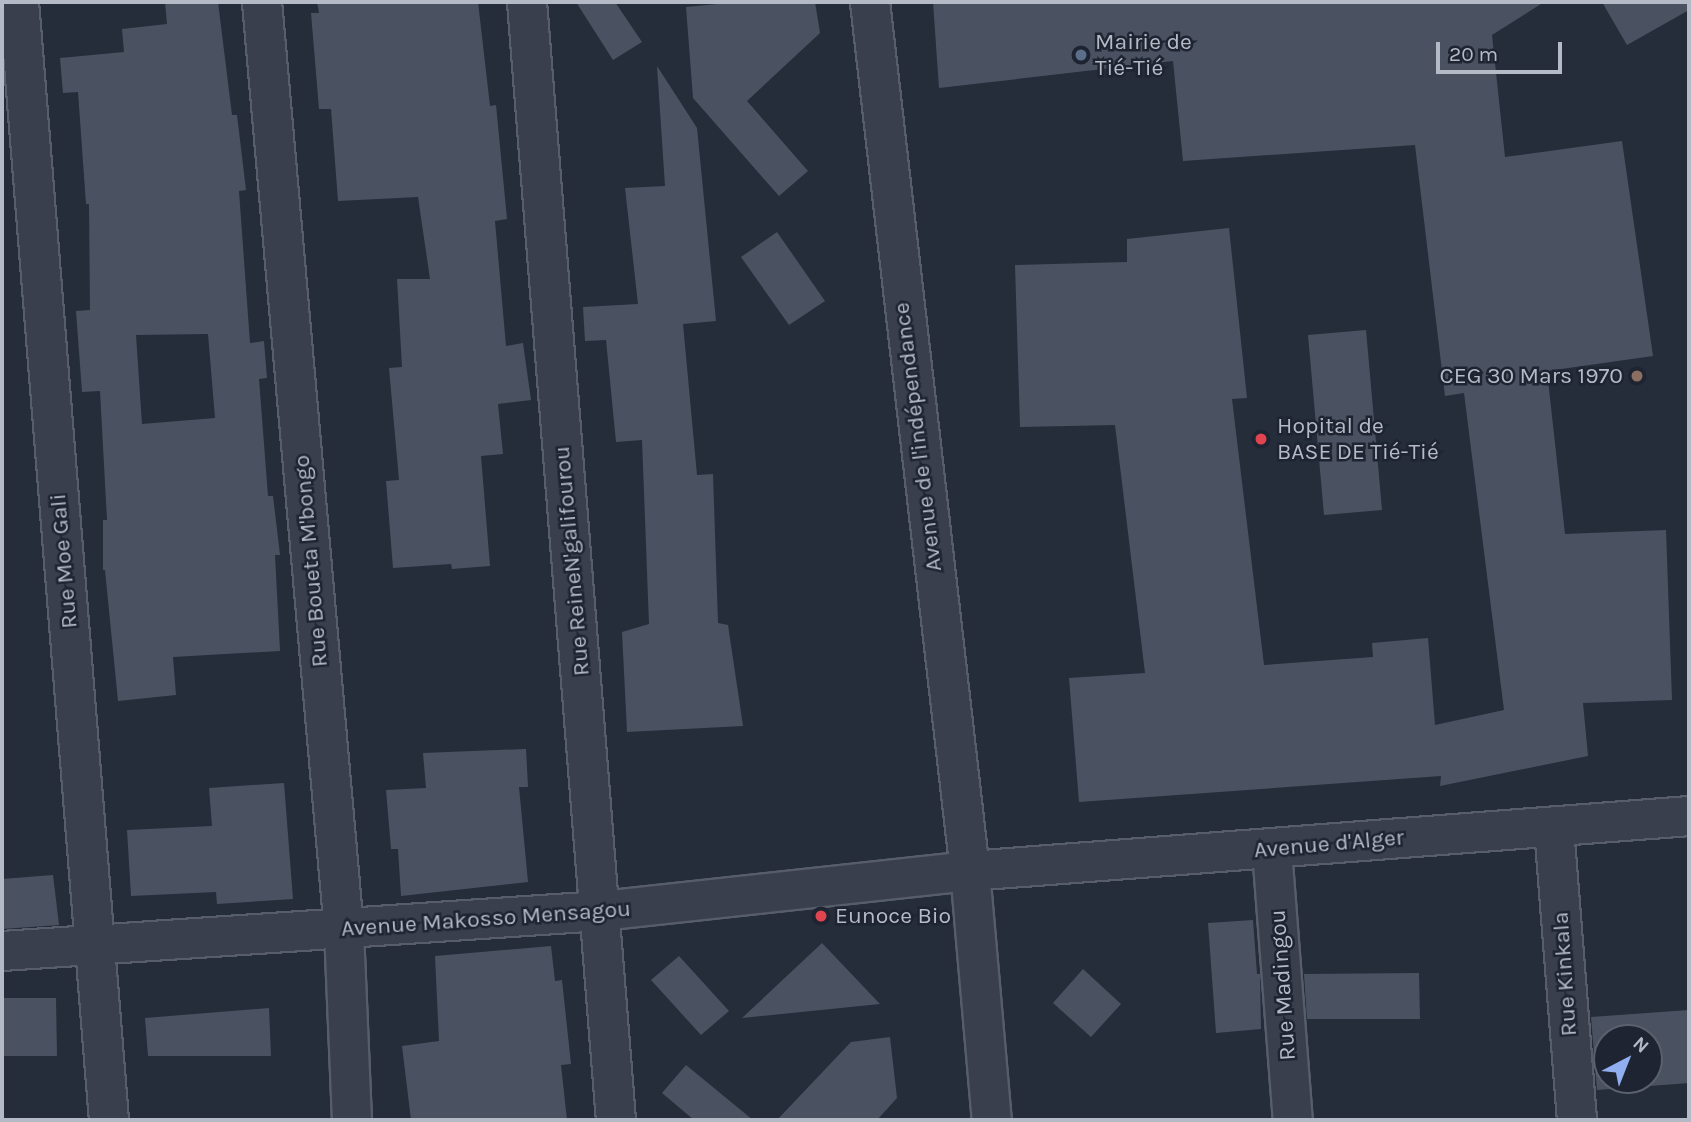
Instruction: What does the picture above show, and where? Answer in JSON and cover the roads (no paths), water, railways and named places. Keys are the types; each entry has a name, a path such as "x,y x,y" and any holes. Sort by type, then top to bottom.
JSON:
{"street":[{"name":"Rue Moe Gali","path":"19,2 109,1120"},
{"name":"Rue Boueta M'bongo","path":"262,2 344,930 352,1120"},
{"name":"Rue ReineN'galifourou","path":"527,2 617,1120"},
{"name":"Avenue de l'indépendance","path":"870,2 970,871"},
{"name":"Avenue d'Alger","path":"970,871 1689,816"},
{"name":"Rue Kinkala","path":"1554,828 1577,1120"},
{"name":"Rue Madingou","path":"1272,849 1293,1120"},
{"name":"Avenue Makosso Mensagou","path":"2,951 95,947 601,911 970,871"},
{"path":"970,871 992,1120"}],"place":[{"name":"Mairie de Tié-Tié","path":"1081,55"},
{"name":"CEG 30 Mars 1970","path":"1637,376"},
{"name":"Hopital de BASE DE Tié-Tié","path":"1261,439"},
{"name":"Eunoce Bio","path":"821,916"}]}
